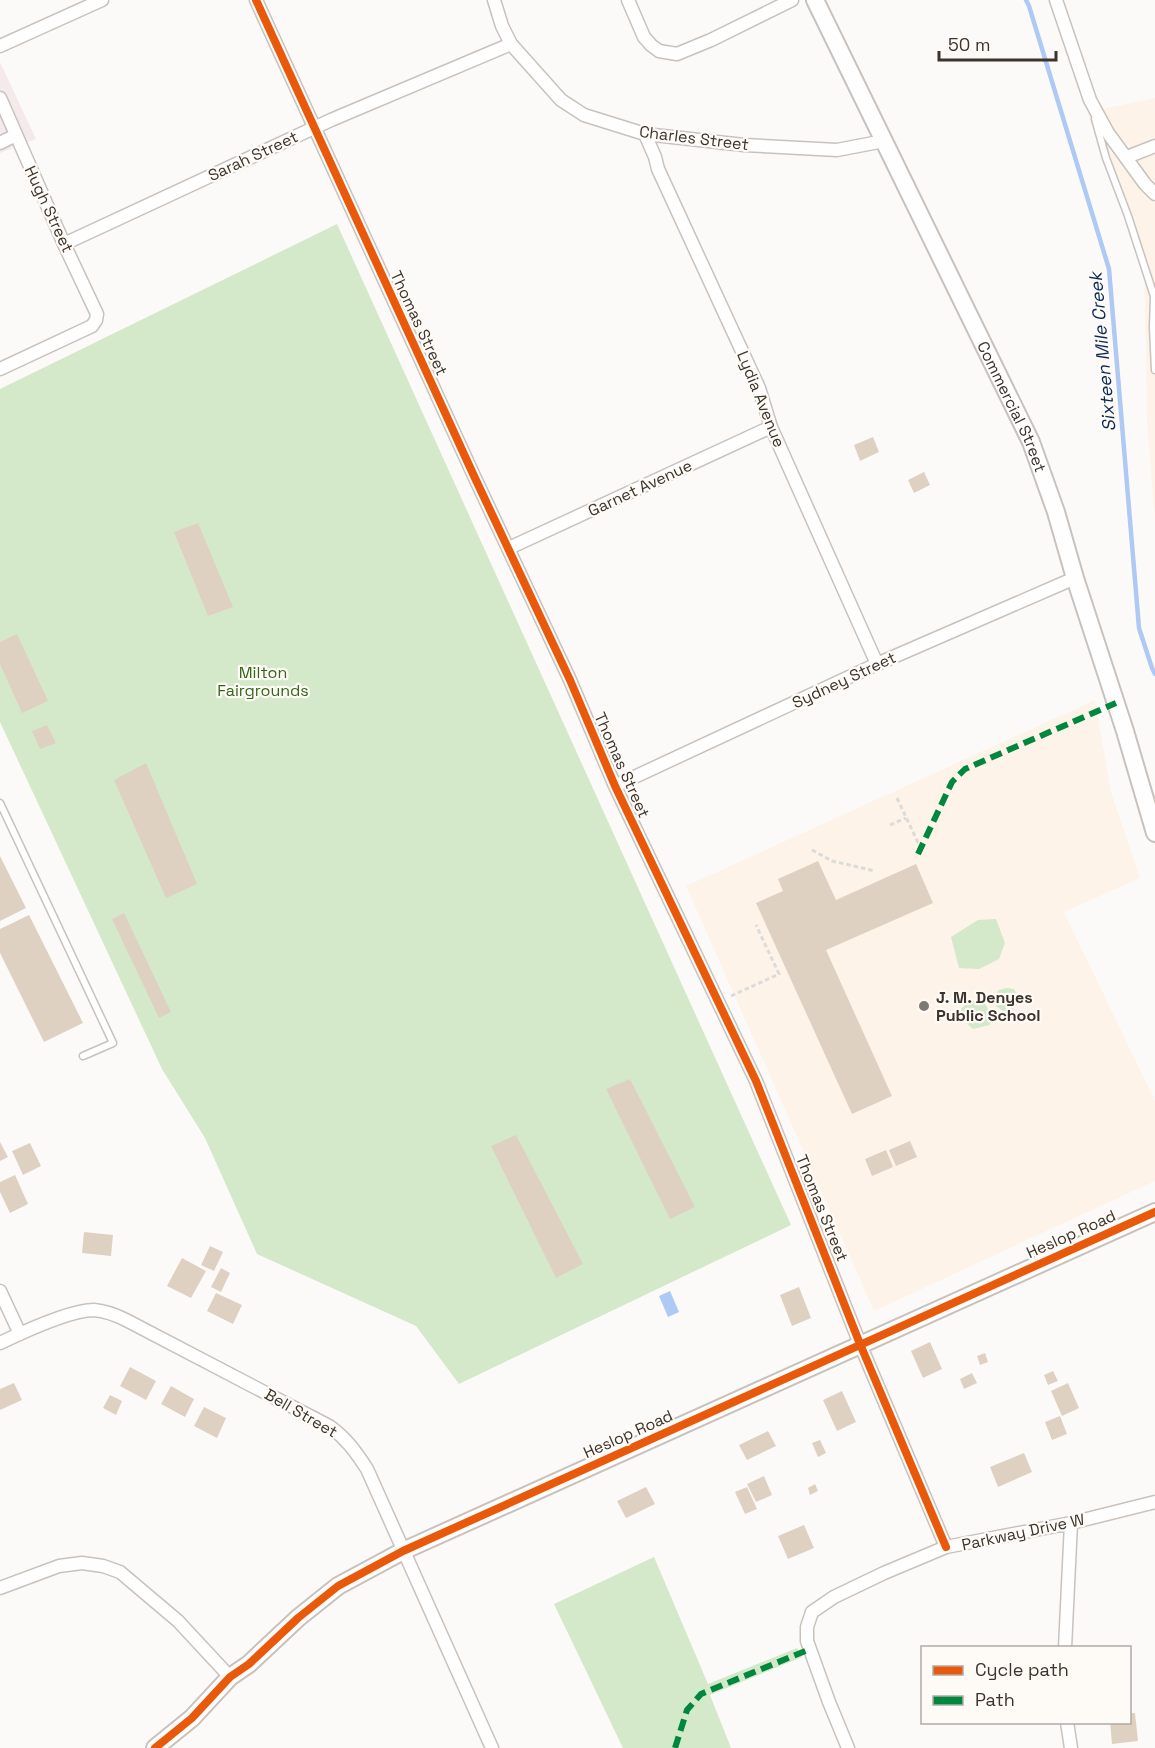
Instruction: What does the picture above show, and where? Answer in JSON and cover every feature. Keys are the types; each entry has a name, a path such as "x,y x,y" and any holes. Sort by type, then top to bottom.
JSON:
{"street":[{"path":"0,46 102,0"},
{"name":"Thomas Street","path":"256,0 570,680 615,786 756,1081 860,1344 946,1547"},
{"name":"Charles Street","path":"494,0 499,18 511,44 561,100 584,115 645,134 744,145 837,150 884,141"},
{"path":"628,0 644,37 651,45 659,51 677,54 792,0"},
{"name":"Commercial Street","path":"815,0 1031,442 1056,512 1155,833"},
{"path":"1056,0 1090,100 1108,133 1145,184 1155,194"},
{"name":"Sarah Street","path":"64,244 315,128 511,44"},
{"name":"Hugh Street","path":"0,98 97,314 92,326 0,369"},
{"name":"Lydia Avenue","path":"645,134 658,169 759,388 771,428 877,664"},
{"path":"0,142 16,135"},
{"path":"1127,157 1155,146"},
{"name":"Garnet Avenue","path":"509,548 771,428"},
{"name":"Sydney Street","path":"615,786 877,664 1075,578"},
{"name":"Heslop Road","path":"156,1748 192,1718 230,1677 249,1664 298,1618 338,1586 403,1551 1155,1212"},
{"path":"0,1291 20,1334"},
{"name":"Bell Street","path":"0,1343 78,1311 108,1312 329,1426 350,1444 367,1469 492,1748"},
{"name":"Parkway Drive W","path":"848,1748 807,1641 807,1627 812,1612 834,1597 946,1547 1071,1524 1155,1502"},
{"path":"1065,1646 1071,1524"},
{"path":"0,1588 59,1566 82,1563 103,1566 120,1572 178,1620 230,1677"},
{"path":"1067,1724 1071,1748"}],"lane":[{"path":"1090,100 1106,158 1128,216 1154,297 1155,370"},
{"path":"0,803 113,1043 83,1056"}],"path":[{"path":"897,798 921,849"},
{"path":"890,825 906,818"},
{"path":"812,850 832,861 875,871"},
{"path":"718,1001 779,974 756,925"}],"shaded area":[{"path":"0,62 36,139 0,153"},
{"path":"1155,98 1155,519 1147,424 1144,255 1087,112"},
{"name":"J. M. Denyes Public School","path":"1095,700 1111,792 1140,878 1064,912 1155,1101 1155,1181 874,1311 686,886"}],"green space":[{"name":"Milton Fairgrounds","path":"337,224 791,1225 459,1384 416,1326 257,1254 205,1138 162,1069 0,722 0,389"},
{"path":"996,919 1005,943 999,959 979,969 959,968 951,937 978,920"},
{"path":"1006,988 1014,989 1018,1004 1006,1013 996,1006 996,993"},
{"path":"983,1001 987,1007 991,1021 990,1025 973,1029 963,1020 961,1009 968,1002"},
{"path":"654,1557 708,1684 797,1648 802,1657 710,1695 731,1748 623,1748 554,1604"}],"water":[{"path":"670,1291 679,1312 668,1317 659,1296"}],"building":[{"path":"873,437 879,452 860,461 854,445"},
{"path":"924,472 930,485 914,493 908,480"},
{"path":"198,523 233,607 208,616 174,532"},
{"path":"17,634 48,701 22,713 0,664 0,642"},
{"path":"47,725 56,743 40,749 32,731"},
{"path":"146,763 197,884 166,898 114,780"},
{"path":"0,856 26,908 0,921"},
{"path":"818,861 836,900 916,864 933,903 826,950 892,1096 852,1114 756,903 783,891 778,879"},
{"path":"124,913 171,1012 159,1018 112,919"},
{"path":"29,915 83,1023 44,1042 0,953 0,929"},
{"path":"630,1079 695,1207 670,1219 606,1089"},
{"path":"516,1135 583,1264 556,1278 491,1146"},
{"path":"910,1141 917,1157 896,1166 889,1150"},
{"path":"0,1142 8,1157 0,1161"},
{"path":"30,1143 41,1166 23,1175 12,1151"},
{"path":"886,1150 893,1167 872,1176 865,1159"},
{"path":"15,1175 28,1204 10,1213 0,1192 0,1182"},
{"path":"84,1232 113,1235 111,1256 82,1253"},
{"path":"210,1246 223,1252 214,1271 201,1265"},
{"path":"182,1258 206,1271 191,1298 167,1286"},
{"path":"221,1268 230,1273 221,1292 211,1287"},
{"path":"799,1287 811,1318 792,1326 780,1295"},
{"path":"216,1293 242,1305 233,1324 207,1311"},
{"path":"930,1342 942,1369 923,1378 911,1351"},
{"path":"985,1353 988,1362 980,1365 977,1356"},
{"path":"130,1367 156,1381 146,1400 120,1386"},
{"path":"1053,1371 1058,1381 1048,1385 1044,1375"},
{"path":"972,1373 977,1383 964,1389 960,1379"},
{"path":"14,1383 22,1400 0,1410 0,1389"},
{"path":"1068,1383 1079,1408 1062,1416 1051,1391"},
{"path":"171,1386 194,1399 185,1417 161,1404"},
{"path":"842,1391 856,1422 837,1431 823,1400"},
{"path":"110,1395 122,1401 116,1415 103,1408"},
{"path":"204,1407 226,1418 217,1438 194,1426"},
{"path":"1060,1416 1067,1434 1052,1440 1045,1422"},
{"path":"768,1431 776,1446 747,1460 739,1445"},
{"path":"820,1440 826,1453 818,1457 812,1443"},
{"path":"1024,1453 1032,1472 998,1487 990,1467"},
{"path":"764,1476 772,1495 756,1502 747,1484"},
{"path":"815,1484 818,1491 810,1495 808,1488"},
{"path":"646,1487 655,1504 626,1518 617,1501"},
{"path":"747,1487 757,1509 745,1514 735,1492"},
{"path":"804,1525 814,1548 788,1559 778,1536"},
{"path":"1131,1713 1135,1713 1138,1741 1112,1744 1110,1724 1131,1724"}],"waterway":[{"name":"Sixteen Mile Creek","path":"1026,0 1109,269 1139,628 1155,674"}],"marked path":[{"path":"918,854 952,782 965,769 1116,703"},
{"path":"675,1748 687,1710 701,1694 810,1649"}],"cycle path":[{"path":"256,0 570,680 615,786 756,1081 860,1344 946,1547"},
{"path":"155,1748 192,1718 230,1677 249,1664 298,1618 338,1586 403,1551 1155,1212"}],"place":[{"name":"J. M. Denyes Public School","path":"924,1006"}]}
